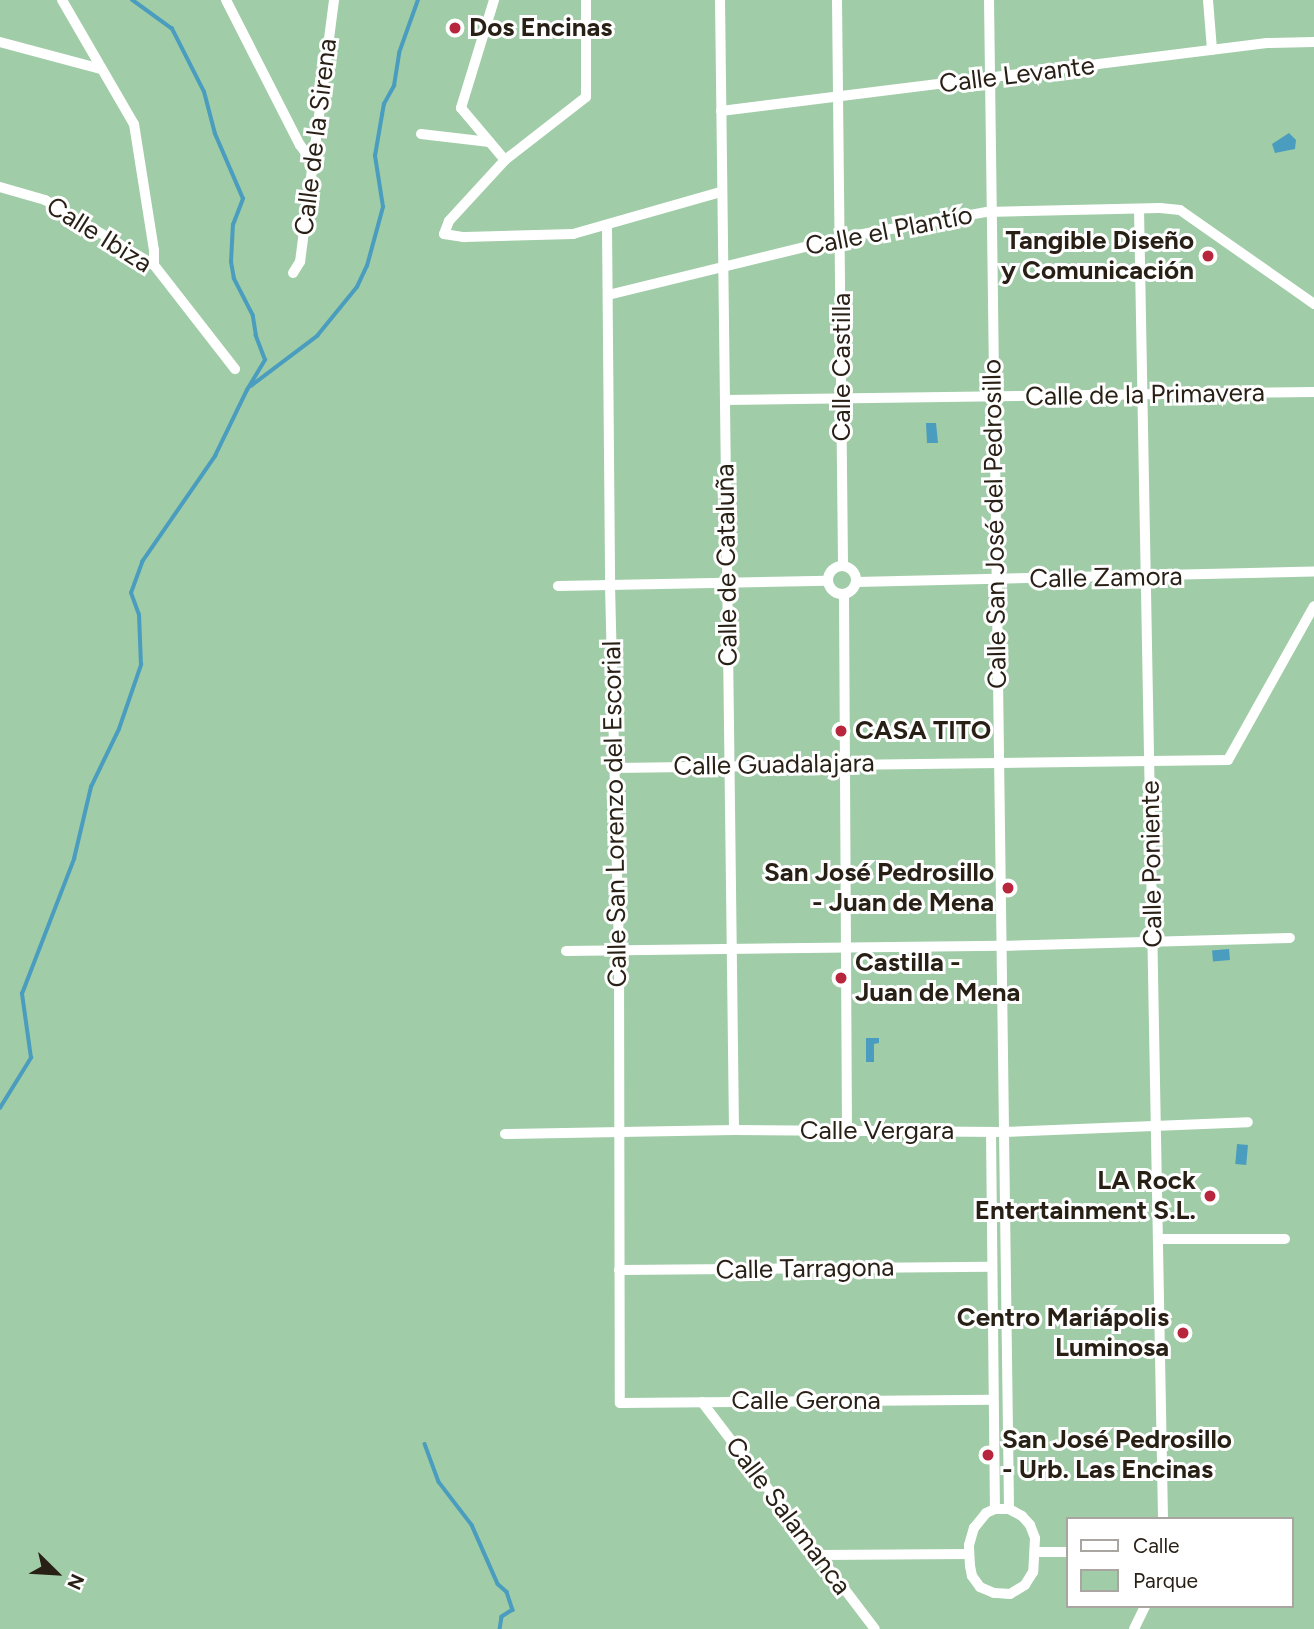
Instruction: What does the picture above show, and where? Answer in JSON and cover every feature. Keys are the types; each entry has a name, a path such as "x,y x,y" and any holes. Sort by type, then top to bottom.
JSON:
{"street":[{"path":"62,0 134,124 154,265"},
{"path":"226,0 304,153 313,163"},
{"name":"Calle de la Sirena","path":"293,273 300,262 334,0"},
{"path":"494,0 461,108 505,160"},
{"path":"586,0 586,97 505,160 449,221 444,234 464,237 573,234 720,192"},
{"name":"Calle de Cataluña","path":"720,0 720,192 734,1130"},
{"name":"Calle Castilla","path":"837,0 844,566"},
{"name":"Calle San José del Pedrosillo","path":"989,0 1009,1509"},
{"path":"1208,0 1212,50"},
{"path":"0,42 100,69"},
{"name":"Calle Levante","path":"721,111 1268,43 1314,42"},
{"path":"421,134 490,142"},
{"name":"Calle Ibiza","path":"0,187 45,200 154,265 235,369"},
{"name":"Calle el Plantío","path":"608,295 842,238 990,212 1139,209 1180,210 1314,304"},
{"name":"Calle Poniente","path":"1139,209 1148,577 1163,1517"},
{"name":"Calle San Lorenzo del Escorial","path":"607,226 610,585 619,950 620,1403"},
{"name":"Calle de la Primavera","path":"725,400 1314,392"},
{"path":"844,566 853,571 856,582 852,591 844,595 833,592 827,581 832,570 844,566"},
{"name":"Calle Zamora","path":"856,582 1314,572"},
{"path":"558,586 827,581"},
{"path":"844,595 847,1130"},
{"name":"Calle Guadalajara","path":"614,768 1228,760 1314,606"},
{"path":"566,951 1001,946 1290,938"},
{"name":"Calle Vergara","path":"505,1134 734,1130 1003,1132 1248,1122"},
{"path":"990,1132 995,1509"},
{"path":"1160,1239 1285,1239"},
{"name":"Calle Tarragona","path":"619,1270 990,1267"},
{"name":"Calle Gerona","path":"620,1403 992,1401"},
{"name":"Calle Salamanca","path":"702,1402 875,1629"},
{"path":"995,1509 1009,1509 1030,1525 1036,1552 1033,1572 1025,1585 1018,1591 1002,1595 987,1591 976,1582 969,1554 971,1537 979,1519 995,1509"},
{"path":"1036,1552 1066,1552"},
{"path":"818,1555 969,1554"},
{"path":"1134,1629 1144,1608"}],"green space":[{"path":"0,0 1314,0 1314,1629 0,1629"}],"water":[{"path":"1289,133 1296,140 1295,149 1275,153 1272,144"},
{"path":"926,423 936,423 938,443 927,443"},
{"path":"1229,949 1230,960 1213,961 1212,950"},
{"path":"866,1038 879,1038 879,1043 874,1044 874,1062 866,1062"},
{"path":"1237,1144 1248,1145 1246,1165 1235,1164"}],"waterway":[{"path":"0,1108 31,1058 22,994 74,859 91,787 119,729 141,665 139,615 131,593 142,562 215,456 247,390 265,360 256,336 253,316 234,279 231,262 233,225 243,199 215,134 204,92 172,29 132,0"},
{"path":"251,386 317,336 357,287 367,266 383,207 375,156 384,104 394,86 399,53 418,0"},
{"path":"425,1444 439,1482 472,1525 498,1584 507,1592 513,1610 502,1617 500,1629"}],"place":[{"name":"Dos Encinas","path":"455,28"},
{"name":"Tangible Diseño y Comunicación","path":"1208,256"},
{"name":"CASA TITO","path":"841,731"},
{"name":"San José Pedrosillo - Juan de Mena","path":"1008,888"},
{"name":"Castilla - Juan de Mena","path":"841,978"},
{"name":"LA Rock Entertainment S.L.","path":"1210,1196"},
{"name":"Centro Mariápolis Luminosa","path":"1183,1333"},
{"name":"San José Pedrosillo - Urb. Las Encinas","path":"988,1455"}]}
